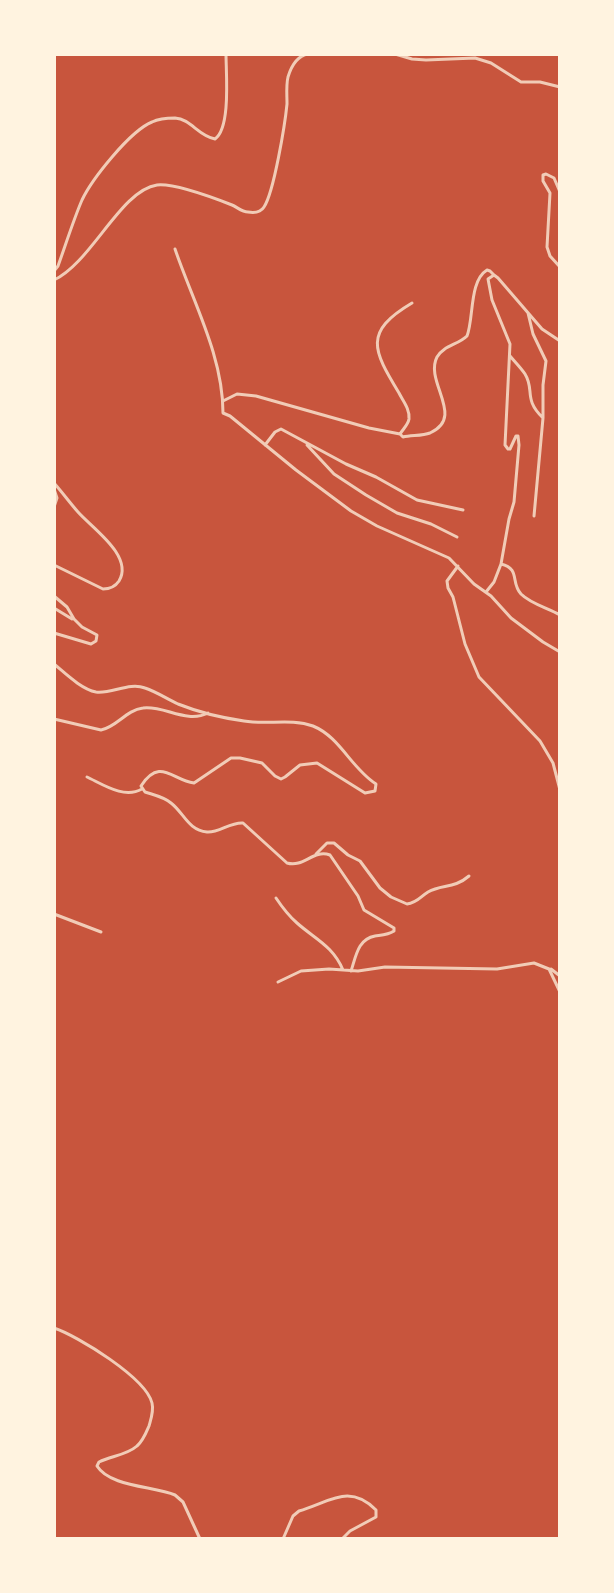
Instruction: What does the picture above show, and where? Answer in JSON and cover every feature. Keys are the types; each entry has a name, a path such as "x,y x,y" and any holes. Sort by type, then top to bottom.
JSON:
{"street":[{"path":"54,271 58,266 82,199 108,162 134,133 153,121 173,118 187,122 206,138 214,139 220,135 223,128 226,94 226,54"},
{"path":"54,280 74,267 141,191 155,185 168,185 192,191 246,212 263,209 268,199 283,133 287,79 292,65 303,55 308,54"},
{"path":"395,54 426,60 475,58 491,63 521,82 540,82 560,87"},
{"path":"560,192 554,178 550,175 543,175 543,181 550,193 547,247 550,256 560,267"},
{"path":"175,249 214,353 220,377 223,413 231,416 351,511 377,526 449,558 511,618 560,652"},
{"path":"223,401 237,394 256,396 369,428 400,434 403,437 428,434 442,423 446,410 435,378 435,363 445,348 467,336 476,285 480,275 487,270 492,272 542,329 560,341"},
{"path":"486,592 494,582 501,564 514,502 519,445 519,436 516,436 510,449 505,445 510,344 488,285 488,279 494,275"},
{"path":"400,434 407,424 408,411 379,356 378,341 383,326 390,317 412,303"},
{"path":"526,310 533,334 546,361 534,516"},
{"path":"509,354 526,376 530,399 543,418"},
{"path":"265,445 280,429 417,500 463,510"},
{"path":"304,442 334,474 366,495 398,513 431,524 457,537"},
{"path":"54,483 79,513 105,536 116,552 122,575 117,585 103,590 54,565"},
{"path":"54,489 57,498 54,507"},
{"path":"501,564 513,570 517,588 525,597 560,615"},
{"path":"458,566 447,581 448,588 453,597 465,644 479,677 540,741 553,763 560,790"},
{"path":"54,596 67,606 74,620"},
{"path":"54,608 97,636 96,641 91,644 54,633"},
{"path":"54,664 71,678 96,692 136,686 180,704 245,722 301,723 313,726 331,736 359,771 376,784 377,788 375,791 365,793 317,763 300,765 281,779 262,764 231,758 194,783 176,774 155,772 147,777 141,786 142,789"},
{"path":"54,719 101,730 108,729 132,710 141,708 154,707 174,714 200,717 209,712"},
{"path":"87,777 115,791 130,793 142,789 172,804 188,824 199,830 208,832 237,822 243,823 287,863 294,865 301,864 315,855 327,843 334,843 348,855 360,861 380,888 391,897 407,904 419,901 430,891 462,882 469,876"},
{"path":"315,855 324,853 330,855 358,896 364,910 394,928 394,932 390,934 370,936 362,942 351,970"},
{"path":"276,898 297,924 331,949 343,970"},
{"path":"54,914 101,932"},
{"path":"278,982 302,971 328,969 351,970 385,967 497,969 534,963 560,976"},
{"path":"549,969 560,992"},
{"path":"54,1328 84,1342 122,1368 144,1388 152,1402 152,1416 139,1444 129,1451 99,1462 98,1469 114,1479 176,1495 183,1502 200,1539"},
{"path":"283,1539 292,1516 299,1511 348,1495 358,1496 376,1510 376,1517 350,1531 342,1539"}]}
